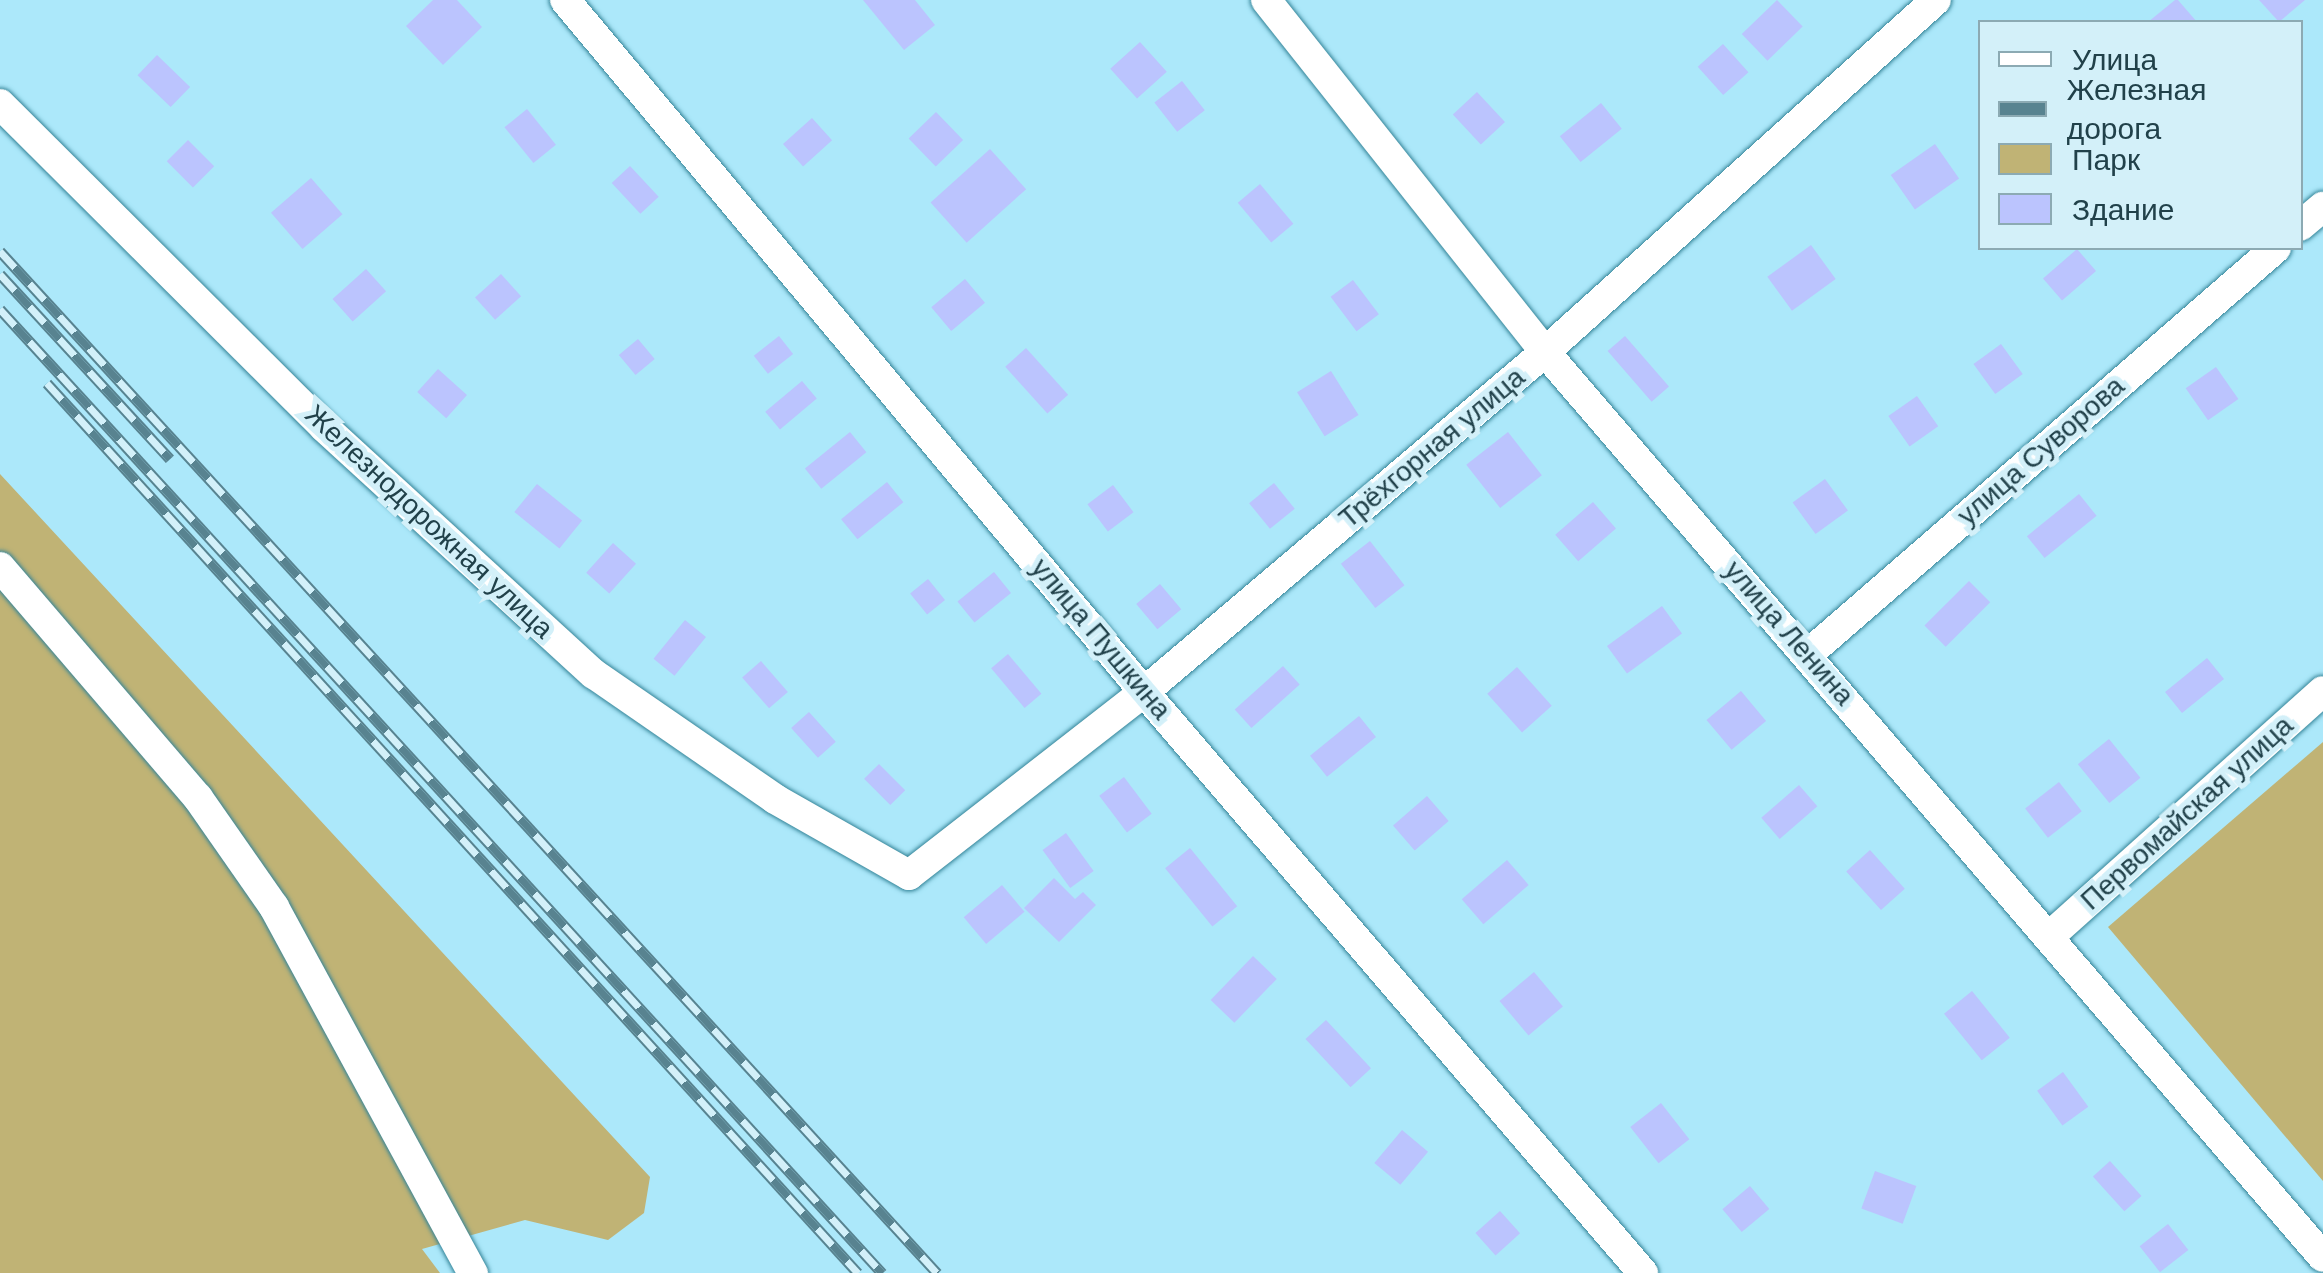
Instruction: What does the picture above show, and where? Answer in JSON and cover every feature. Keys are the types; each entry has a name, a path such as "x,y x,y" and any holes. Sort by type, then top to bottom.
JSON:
{"street":[{"name":"улица Пушкина","path":"565,0 1144,692 1644,1273"},
{"name":"Трёхгорная улица","path":"910,875 1144,692 1546,352 1936,0"},
{"name":"улица Ленина","path":"1273,3 1546,352 2323,1257"},
{"name":"Железнодорожная улица","path":"0,104 324,428 594,674 775,799 910,875"},
{"path":"2303,224 2323,207"},
{"name":"улица Суворова","path":"1807,655 2274,250"},
{"path":"0,567 198,798 274,907 474,1273"},
{"name":"Первомайская улица","path":"2050,935 2323,691"}],"green space":[{"path":"0,474 650,1177 644,1213 608,1240 525,1220 422,1249 440,1273 0,1273"},
{"path":"2323,742 2323,1181 2108,927"}],"building":[{"path":"433,0 457,0 482,27 443,65 406,26"},
{"path":"863,0 915,0 935,25 904,50"},
{"path":"1777,0 1803,27 1767,61 1742,34"},
{"path":"2175,0 2195,20 2150,20"},
{"path":"2259,0 2305,0 2281,20"},
{"path":"1140,42 1167,72 1137,98 1110,69"},
{"path":"1723,44 1748,72 1723,95 1698,67"},
{"path":"157,55 190,87 171,107 138,75"},
{"path":"1182,81 1205,110 1177,132 1154,103"},
{"path":"1477,92 1505,122 1481,144 1453,115"},
{"path":"1601,103 1622,129 1581,162 1560,136"},
{"path":"527,109 556,145 533,163 504,127"},
{"path":"936,112 963,140 936,166 909,138"},
{"path":"812,118 832,140 803,166 783,144"},
{"path":"188,140 214,166 193,187 167,161"},
{"path":"1935,144 1959,178 1915,209 1891,175"},
{"path":"990,149 1026,189 967,243 931,203"},
{"path":"630,166 659,197 640,214 612,183"},
{"path":"311,178 342,214 302,249 271,213"},
{"path":"1260,184 1293,224 1271,242 1238,203"},
{"path":"1811,245 1836,279 1792,311 1767,277"},
{"path":"2078,250 2096,271 2062,300 2043,279"},
{"path":"366,269 386,291 353,321 333,299"},
{"path":"501,274 521,296 495,320 475,297"},
{"path":"965,279 985,303 951,331 931,307"},
{"path":"1353,280 1379,314 1357,331 1331,297"},
{"path":"779,336 793,354 768,374 754,356"},
{"path":"1625,336 1669,387 1652,402 1608,351"},
{"path":"638,339 655,359 636,375 619,355"},
{"path":"2001,344 2023,374 1995,394 1973,364"},
{"path":"1026,348 1068,395 1047,414 1005,367"},
{"path":"2216,367 2238,399 2208,420 2186,388"},
{"path":"438,369 467,395 446,418 417,392"},
{"path":"1331,371 1359,415 1325,436 1297,392"},
{"path":"802,381 817,399 780,429 765,412"},
{"path":"1917,396 1938,426 1910,446 1888,416"},
{"path":"850,432 866,452 821,489 805,469"},
{"path":"1508,432 1542,475 1500,508 1466,465"},
{"path":"1825,479 1848,511 1816,534 1793,503"},
{"path":"887,482 903,502 858,539 841,519"},
{"path":"1274,483 1295,509 1270,529 1249,503"},
{"path":"537,484 582,521 559,548 514,512"},
{"path":"1113,485 1133,512 1108,531 1087,504"},
{"path":"2079,494 2097,516 2045,558 2027,536"},
{"path":"1593,502 1616,528 1578,561 1555,535"},
{"path":"1370,541 1404,585 1375,608 1341,564"},
{"path":"613,543 636,564 609,593 586,573"},
{"path":"994,572 1011,593 974,623 957,602"},
{"path":"928,579 945,600 927,614 910,593"},
{"path":"1969,581 1990,602 1946,647 1924,626"},
{"path":"1160,584 1181,609 1157,629 1136,604"},
{"path":"1662,606 1682,634 1627,673 1607,646"},
{"path":"685,620 706,637 675,676 654,659"},
{"path":"1008,654 1041,694 1025,708 991,668"},
{"path":"2207,658 2224,679 2182,713 2165,692"},
{"path":"761,661 788,692 769,708 742,677"},
{"path":"1283,666 1300,685 1251,728 1235,709"},
{"path":"1517,667 1552,706 1522,732 1487,694"},
{"path":"1741,691 1766,721 1732,750 1707,720"},
{"path":"809,712 836,742 818,758 791,728"},
{"path":"1359,716 1376,737 1327,777 1310,756"},
{"path":"2109,739 2140,778 2109,803 2078,764"},
{"path":"879,764 905,790 890,805 864,779"},
{"path":"1124,777 1152,814 1127,832 1099,796"},
{"path":"2059,782 2082,811 2048,838 2025,808"},
{"path":"1799,785 1817,806 1780,839 1761,818"},
{"path":"1427,796 1449,821 1415,850 1393,826"},
{"path":"1066,833 1094,871 1070,888 1043,850"},
{"path":"1190,848 1237,906 1212,926 1165,868"},
{"path":"1870,850 1905,889 1881,910 1846,871"},
{"path":"1507,860 1529,885 1483,924 1462,899"},
{"path":"1054,878 1075,899 1083,892 1096,905 1059,942 1024,908"},
{"path":"1002,885 1024,912 986,944 964,917"},
{"path":"1253,956 1277,979 1234,1023 1211,1000"},
{"path":"1534,972 1563,1006 1528,1035 1500,1001"},
{"path":"1972,991 2010,1038 1982,1060 1944,1014"},
{"path":"1326,1020 1371,1068 1351,1087 1306,1039"},
{"path":"2063,1072 2088,1107 2062,1126 2037,1091"},
{"path":"1661,1103 1689,1139 1659,1163 1630,1127"},
{"path":"1402,1130 1428,1152 1400,1185 1374,1163"},
{"path":"2110,1161 2141,1196 2124,1211 2093,1176"},
{"path":"1875,1171 1916,1186 1903,1224 1861,1209"},
{"path":"1750,1186 1769,1209 1742,1232 1722,1209"},
{"path":"1500,1211 1520,1233 1496,1255 1475,1233"},
{"path":"2168,1224 2188,1250 2160,1272 2140,1246"}],"railway":[{"path":"0,251 937,1273"},
{"path":"0,274 170,459"},
{"path":"0,309 882,1273"},
{"path":"47,383 858,1273"}]}
